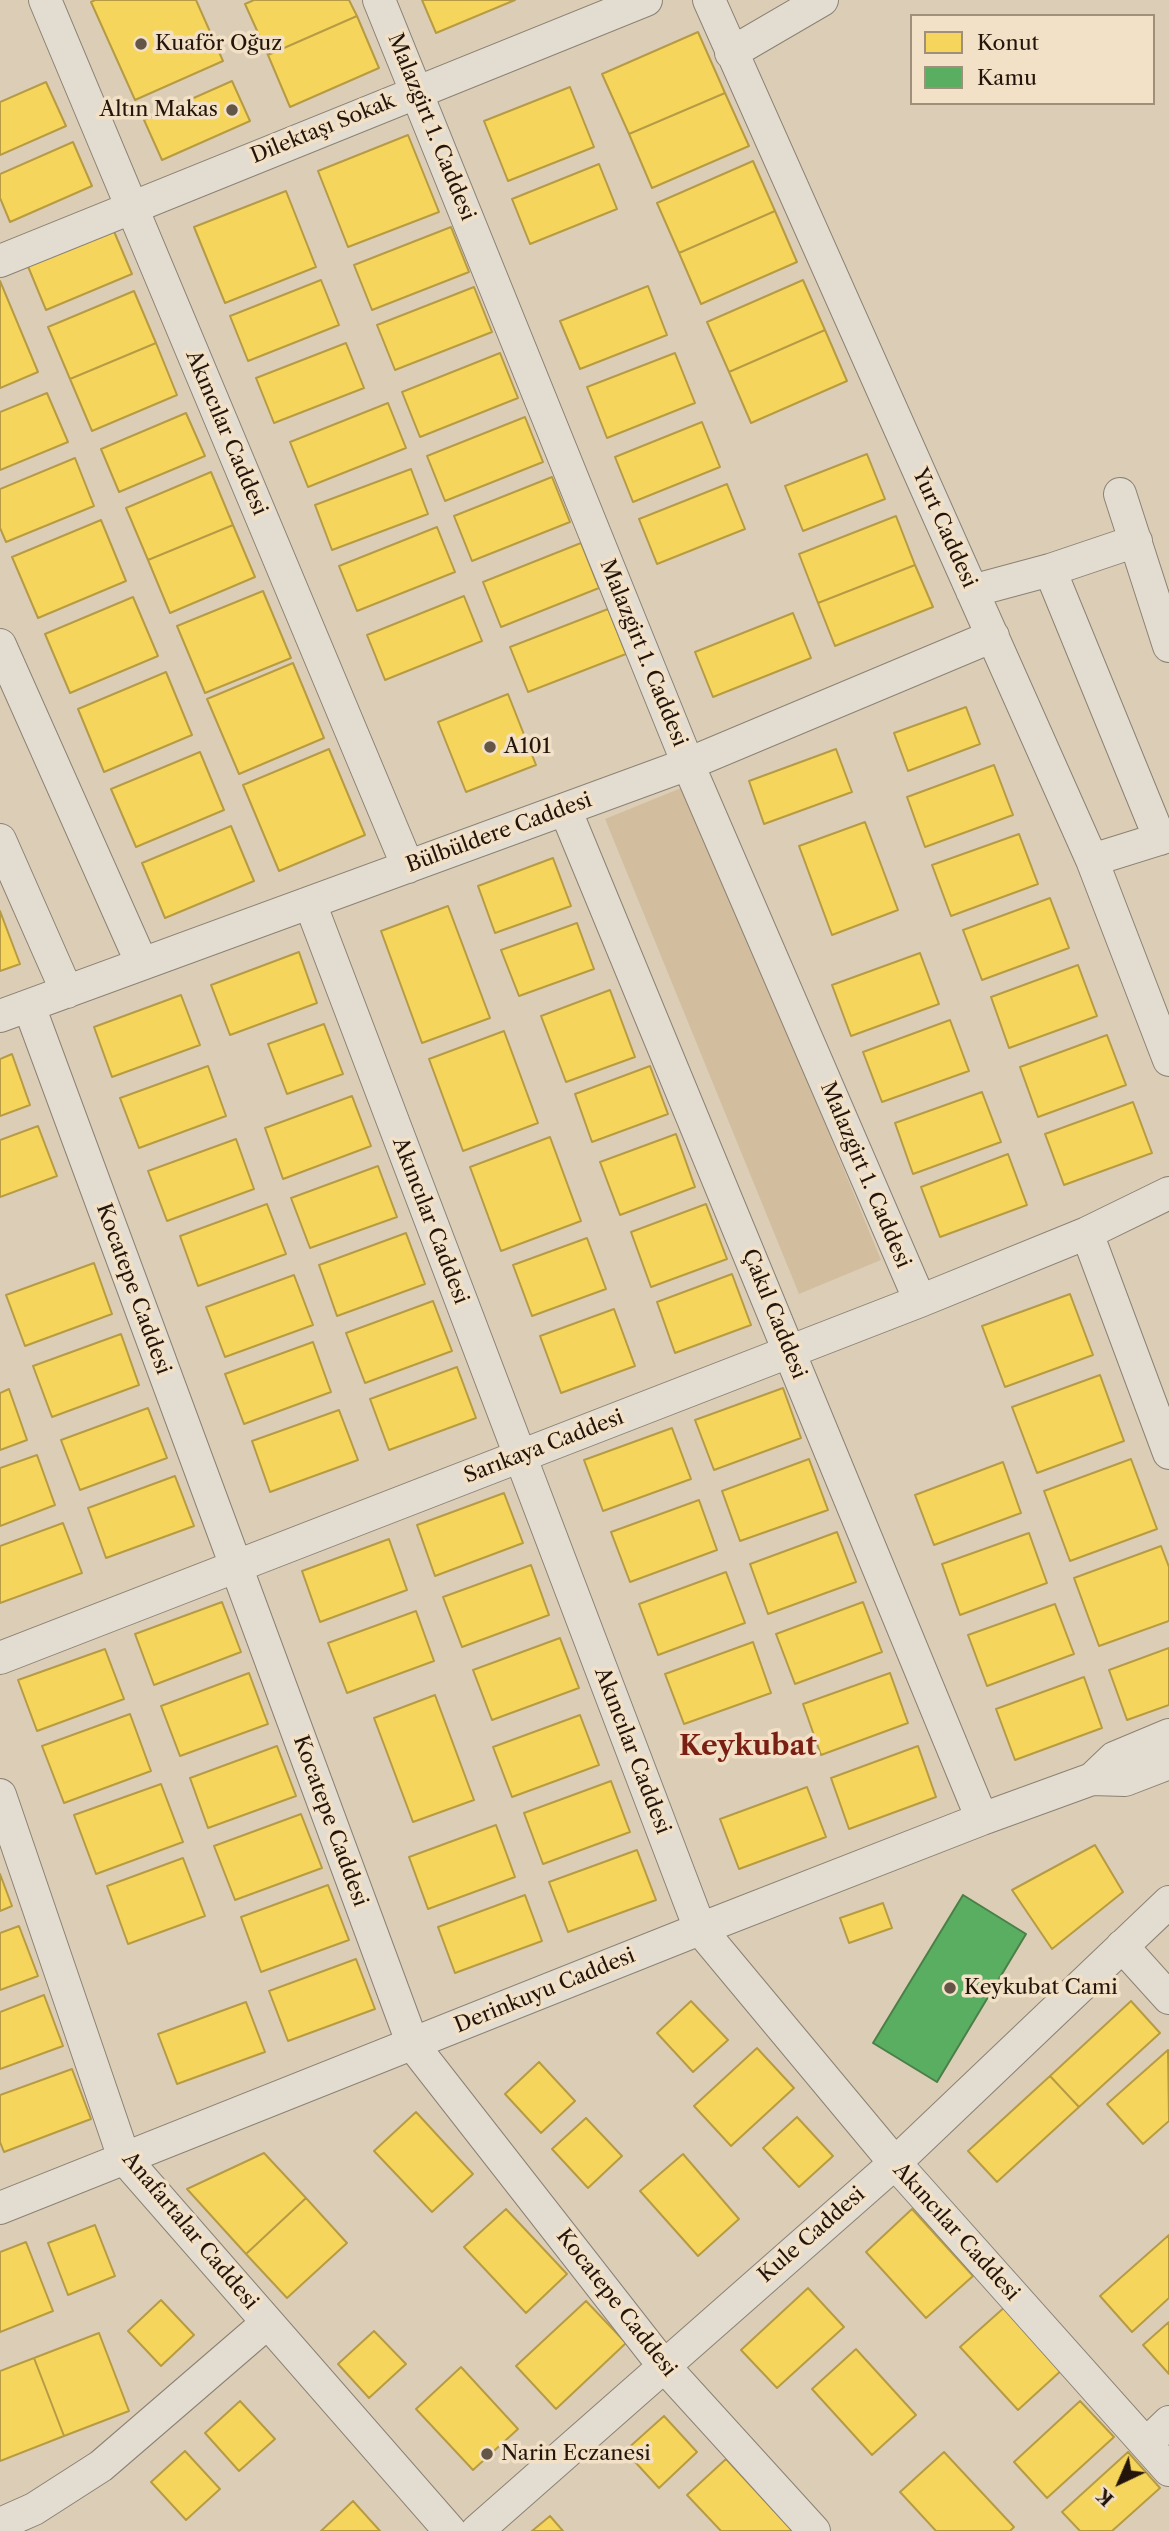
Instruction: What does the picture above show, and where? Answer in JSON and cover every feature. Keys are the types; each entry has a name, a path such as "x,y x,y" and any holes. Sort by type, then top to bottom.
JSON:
{"street":[{"name":"Akıncılar Caddesi","path":"45,0 408,867"},
{"name":"Malazgirt 1. Caddesi","path":"379,0 688,764 920,1301"},
{"name":"Dilektaşı Sokak","path":"0,261 646,0"},
{"name":"Yurt Caddesi","path":"709,0 1093,860 1169,1060"},
{"path":"731,53 822,0"},
{"path":"1120,494 1169,646"},
{"path":"972,591 1050,570 1136,541"},
{"path":"1050,570 1164,838 1093,860"},
{"name":"Bülbüldere Caddesi","path":"14,1011 688,764 993,636"},
{"path":"0,645 142,964"},
{"name":"Çakıl Caddesi","path":"565,809 982,1819"},
{"path":"0,839 67,992"},
{"name":"Akıncılar Caddesi","path":"310,903 700,1929 894,2163 1169,2470"},
{"name":"Kocatepe Caddesi","path":"14,1011 236,1567 413,2045 663,2365 814,2531"},
{"path":"1169,1193 1087,1233 1169,1453"},
{"name":"Sarıkaya Caddesi","path":"0,1658 920,1301 1087,1233"},
{"name":"Derinkuyu Caddesi","path":"1092,1779 1114,1758 1169,1735"},
{"name":"Derinkuyu Caddesi","path":"0,2208 982,1819 1092,1779 1125,1780 1169,1763"},
{"name":"Anafartalar Caddesi","path":"0,1795 124,2158 450,2531"},
{"name":"Kule Caddesi","path":"477,2531 894,2163 1169,1902"},
{"path":"1122,1946 1169,1998"},
{"path":"0,2524 34,2509 101,2466 267,2323"},
{"path":"1146,2444 1169,2422"}],"shaded area":[{"path":"686,786 881,1260 799,1294 605,819"}],"building: Konut":[{"path":"196,0 223,61 135,100 91,2"},
{"path":"254,0 349,0 357,16 268,55 245,4"},
{"path":"422,0 515,0 436,33"},
{"path":"357,16 379,68 290,107 268,55"},
{"path":"698,32 725,93 629,134 602,74"},
{"path":"232,81 250,121 162,160 144,120"},
{"path":"46,82 66,126 0,155 0,102"},
{"path":"570,87 594,147 508,181 484,121"},
{"path":"725,93 749,146 652,188 629,134"},
{"path":"408,135 439,212 348,247 318,171"},
{"path":"73,142 92,186 10,222 0,198 0,174"},
{"path":"753,161 775,211 679,253 657,203"},
{"path":"599,164 617,209 530,244 512,199"},
{"path":"286,191 316,267 225,303 194,227"},
{"path":"775,211 797,262 701,304 679,253"},
{"path":"451,227 469,272 372,310 354,265"},
{"path":"113,229 132,274 46,310 27,264"},
{"path":"321,280 339,325 248,361 230,316"},
{"path":"803,280 825,330 729,372 707,322"},
{"path":"0,281 38,372 0,388"},
{"path":"648,286 667,335 580,369 560,321"},
{"path":"474,287 492,332 395,370 377,325"},
{"path":"134,291 156,343 70,379 48,327"},
{"path":"825,330 847,381 751,423 729,372"},
{"path":"156,343 177,395 92,431 70,379"},
{"path":"346,343 364,388 274,423 256,378"},
{"path":"500,353 518,398 420,437 402,392"},
{"path":"675,353 695,403 607,438 587,387"},
{"path":"47,393 68,442 0,470 0,412"},
{"path":"388,403 406,448 308,487 290,442"},
{"path":"186,413 205,456 119,492 101,449"},
{"path":"525,417 543,462 445,501 427,456"},
{"path":"702,422 720,467 633,502 615,457"},
{"path":"867,454 885,499 803,531 785,486"},
{"path":"75,458 94,506 6,542 0,528 0,489"},
{"path":"411,469 428,514 332,550 315,505"},
{"path":"211,472 233,525 148,560 126,508"},
{"path":"552,477 570,522 472,561 454,516"},
{"path":"727,484 745,529 657,564 639,519"},
{"path":"896,516 915,565 818,603 799,554"},
{"path":"101,520 126,581 38,618 12,557"},
{"path":"233,525 255,577 170,613 148,560"},
{"path":"437,527 455,572 357,611 339,566"},
{"path":"581,543 599,588 501,627 483,582"},
{"path":"915,565 933,607 835,646 818,603"},
{"path":"263,591 291,658 205,693 177,626"},
{"path":"464,596 482,641 385,680 367,635"},
{"path":"133,597 158,656 70,693 45,634"},
{"path":"608,609 626,654 528,692 510,647"},
{"path":"793,613 811,658 713,697 695,652"},
{"path":"293,663 324,738 239,774 207,699"},
{"path":"166,672 192,735 104,772 78,709"},
{"path":"508,694 536,765 466,792 438,722"},
{"path":"966,707 980,744 908,771 894,733"},
{"path":"329,749 365,835 279,871 243,785"},
{"path":"836,749 852,792 764,824 749,781"},
{"path":"200,752 224,810 136,847 111,789"},
{"path":"994,765 1013,815 925,847 907,797"},
{"path":"865,822 898,910 832,935 799,846"},
{"path":"231,826 254,881 165,918 142,863"},
{"path":"1019,834 1038,884 951,916 932,865"},
{"path":"553,858 571,906 495,933 478,886"},
{"path":"1050,898 1069,948 982,980 963,930"},
{"path":"448,906 490,1018 422,1043 381,931"},
{"path":"0,911 20,964 0,971"},
{"path":"577,923 594,969 519,996 501,950"},
{"path":"299,952 317,1003 230,1035 211,985"},
{"path":"920,953 939,1004 851,1036 832,985"},
{"path":"1078,965 1097,1016 1009,1048 991,997"},
{"path":"610,990 635,1057 566,1082 541,1016"},
{"path":"181,995 200,1045 112,1077 94,1027"},
{"path":"950,1020 969,1071 882,1102 863,1052"},
{"path":"324,1024 343,1074 287,1094 268,1044"},
{"path":"504,1031 538,1123 463,1151 429,1059"},
{"path":"1107,1035 1126,1085 1038,1117 1020,1067"},
{"path":"12,1054 30,1105 0,1116 0,1059"},
{"path":"208,1066 226,1116 139,1148 120,1098"},
{"path":"650,1066 668,1114 592,1142 575,1094"},
{"path":"982,1092 1001,1142 913,1174 895,1123"},
{"path":"352,1096 371,1146 283,1179 265,1128"},
{"path":"1133,1102 1152,1153 1064,1185 1045,1134"},
{"path":"38,1126 57,1176 0,1197 0,1140"},
{"path":"676,1134 695,1187 620,1215 600,1162"},
{"path":"550,1137 581,1221 501,1251 470,1167"},
{"path":"236,1139 254,1189 167,1221 148,1171"},
{"path":"1008,1154 1027,1205 940,1237 921,1187"},
{"path":"378,1166 397,1217 310,1248 291,1198"},
{"path":"267,1204 286,1254 198,1286 180,1236"},
{"path":"706,1204 727,1259 651,1287 631,1232"},
{"path":"406,1233 425,1284 337,1316 319,1265"},
{"path":"587,1238 606,1289 532,1316 513,1265"},
{"path":"94,1263 112,1314 25,1346 6,1295"},
{"path":"732,1274 751,1325 675,1353 657,1302"},
{"path":"294,1275 313,1325 225,1357 206,1307"},
{"path":"1070,1294 1093,1355 1005,1387 982,1326"},
{"path":"433,1301 452,1351 365,1383 346,1333"},
{"path":"614,1309 635,1366 561,1393 540,1336"},
{"path":"121,1334 139,1385 52,1417 33,1366"},
{"path":"313,1342 331,1392 244,1424 225,1374"},
{"path":"457,1367 476,1418 389,1450 370,1399"},
{"path":"1100,1375 1124,1441 1037,1473 1012,1407"},
{"path":"783,1388 801,1438 714,1470 695,1420"},
{"path":"9,1389 27,1440 0,1450 0,1393"},
{"path":"148,1408 167,1458 80,1490 61,1440"},
{"path":"339,1410 358,1460 270,1492 252,1441"},
{"path":"672,1428 691,1479 603,1511 584,1460"},
{"path":"37,1455 55,1505 0,1526 0,1468"},
{"path":"809,1459 828,1510 740,1541 722,1491"},
{"path":"1131,1459 1157,1529 1070,1561 1044,1491"},
{"path":"1003,1462 1021,1513 934,1545 915,1495"},
{"path":"175,1476 194,1526 106,1558 88,1508"},
{"path":"504,1493 523,1543 435,1576 417,1525"},
{"path":"699,1500 717,1550 630,1582 611,1532"},
{"path":"63,1523 82,1573 0,1603 0,1546"},
{"path":"837,1532 856,1582 768,1614 750,1564"},
{"path":"1029,1533 1047,1583 960,1615 942,1564"},
{"path":"389,1539 407,1590 320,1622 302,1571"},
{"path":"1161,1546 1169,1567 1169,1621 1099,1646 1074,1578"},
{"path":"531,1565 549,1615 462,1647 443,1597"},
{"path":"726,1572 745,1623 658,1655 639,1604"},
{"path":"222,1602 241,1652 154,1685 135,1634"},
{"path":"863,1602 882,1652 795,1684 776,1634"},
{"path":"1055,1604 1074,1654 987,1686 968,1635"},
{"path":"416,1611 434,1661 347,1693 328,1643"},
{"path":"560,1638 579,1688 492,1720 473,1670"},
{"path":"753,1642 771,1693 684,1724 665,1674"},
{"path":"1169,1648 1169,1705 1127,1720 1109,1670"},
{"path":"105,1649 124,1699 37,1731 18,1680"},
{"path":"249,1673 268,1724 180,1756 161,1706"},
{"path":"890,1673 908,1723 821,1755 803,1704"},
{"path":"1084,1677 1102,1728 1015,1760 996,1709"},
{"path":"435,1695 474,1800 413,1822 374,1718"},
{"path":"130,1714 151,1771 64,1803 42,1746"},
{"path":"580,1715 599,1765 512,1797 493,1747"},
{"path":"277,1746 296,1796 208,1828 190,1778"},
{"path":"918,1746 936,1797 849,1829 831,1778"},
{"path":"611,1781 630,1832 543,1864 524,1813"},
{"path":"161,1784 183,1842 96,1874 74,1815"},
{"path":"807,1787 826,1837 739,1869 720,1819"},
{"path":"301,1814 322,1868 235,1900 214,1846"},
{"path":"496,1825 515,1877 428,1909 409,1857"},
{"path":"1095,1845 1123,1892 1052,1949 1012,1890"},
{"path":"637,1850 656,1900 568,1932 549,1882"},
{"path":"183,1858 205,1916 128,1944 107,1886"},
{"path":"0,1874 12,1906 0,1911"},
{"path":"328,1885 349,1940 261,1972 241,1917"},
{"path":"525,1895 542,1941 455,1973 438,1927"},
{"path":"883,1903 892,1928 849,1943 840,1918"},
{"path":"19,1926 38,1976 0,1990 0,1933"},
{"path":"356,1959 375,2009 288,2041 269,1991"},
{"path":"44,1995 63,2046 0,2069 0,2012"},
{"path":"691,2001 728,2040 693,2072 657,2033"},
{"path":"1131,2001 1160,2033 1079,2107 1050,2076"},
{"path":"246,2002 265,2052 177,2084 158,2034"},
{"path":"757,2048 794,2088 731,2146 694,2106"},
{"path":"1168,2050 1169,2121 1143,2144 1107,2104"},
{"path":"539,2062 575,2101 541,2133 505,2094"},
{"path":"72,2069 91,2119 4,2152 0,2142 0,2095"},
{"path":"1050,2076 1079,2107 997,2182 968,2151"},
{"path":"416,2112 473,2174 432,2212 374,2151"},
{"path":"797,2117 833,2156 799,2187 763,2148"},
{"path":"586,2118 622,2156 588,2188 552,2149"},
{"path":"264,2153 306,2198 246,2254 187,2189"},
{"path":"683,2154 739,2219 698,2256 640,2191"},
{"path":"306,2198 347,2243 287,2298 246,2254"},
{"path":"506,2209 567,2274 526,2313 464,2247"},
{"path":"912,2209 973,2276 926,2318 866,2252"},
{"path":"95,2225 115,2276 68,2295 48,2243"},
{"path":"1169,2235 1169,2298 1132,2332 1100,2296"},
{"path":"26,2242 53,2311 0,2332 0,2252"},
{"path":"808,2288 844,2327 777,2388 741,2350"},
{"path":"161,2300 194,2335 161,2366 128,2331"},
{"path":"586,2301 626,2343 556,2409 516,2366"},
{"path":"1007,2305 1064,2368 1018,2410 960,2347"},
{"path":"1169,2322 1169,2374 1143,2345"},
{"path":"374,2331 406,2364 369,2398 338,2364"},
{"path":"99,2333 129,2411 64,2436 34,2358"},
{"path":"856,2349 916,2415 872,2455 812,2389"},
{"path":"34,2358 64,2436 0,2461 0,2371"},
{"path":"461,2367 518,2429 473,2470 416,2409"},
{"path":"240,2401 275,2439 239,2471 205,2433"},
{"path":"1080,2401 1114,2437 1047,2498 1014,2462"},
{"path":"664,2416 697,2452 659,2488 625,2451"},
{"path":"185,2451 220,2489 186,2520 151,2482"},
{"path":"944,2452 1014,2527 1010,2531 936,2531 900,2492"},
{"path":"1128,2452 1160,2488 1112,2531 1080,2531 1062,2512"},
{"path":"726,2459 792,2530 721,2531 687,2495"},
{"path":"353,2501 380,2531 321,2531"},
{"path":"550,2516 563,2531 532,2531"}],"building: Kamu":[{"name":"Keykubat Cami","path":"963,1895 1026,1934 937,2082 873,2043"}],"place":[{"name":"Kuaför Oğuz","path":"141,44"},
{"name":"Altın Makas","path":"232,110"},
{"name":"A101","path":"490,747"},
{"name":"Keykubat Cami","path":"950,1988"},
{"name":"Narin Eczanesi","path":"487,2454"}],"district":[{"name":"Keykubat","path":"748,1747"}]}
